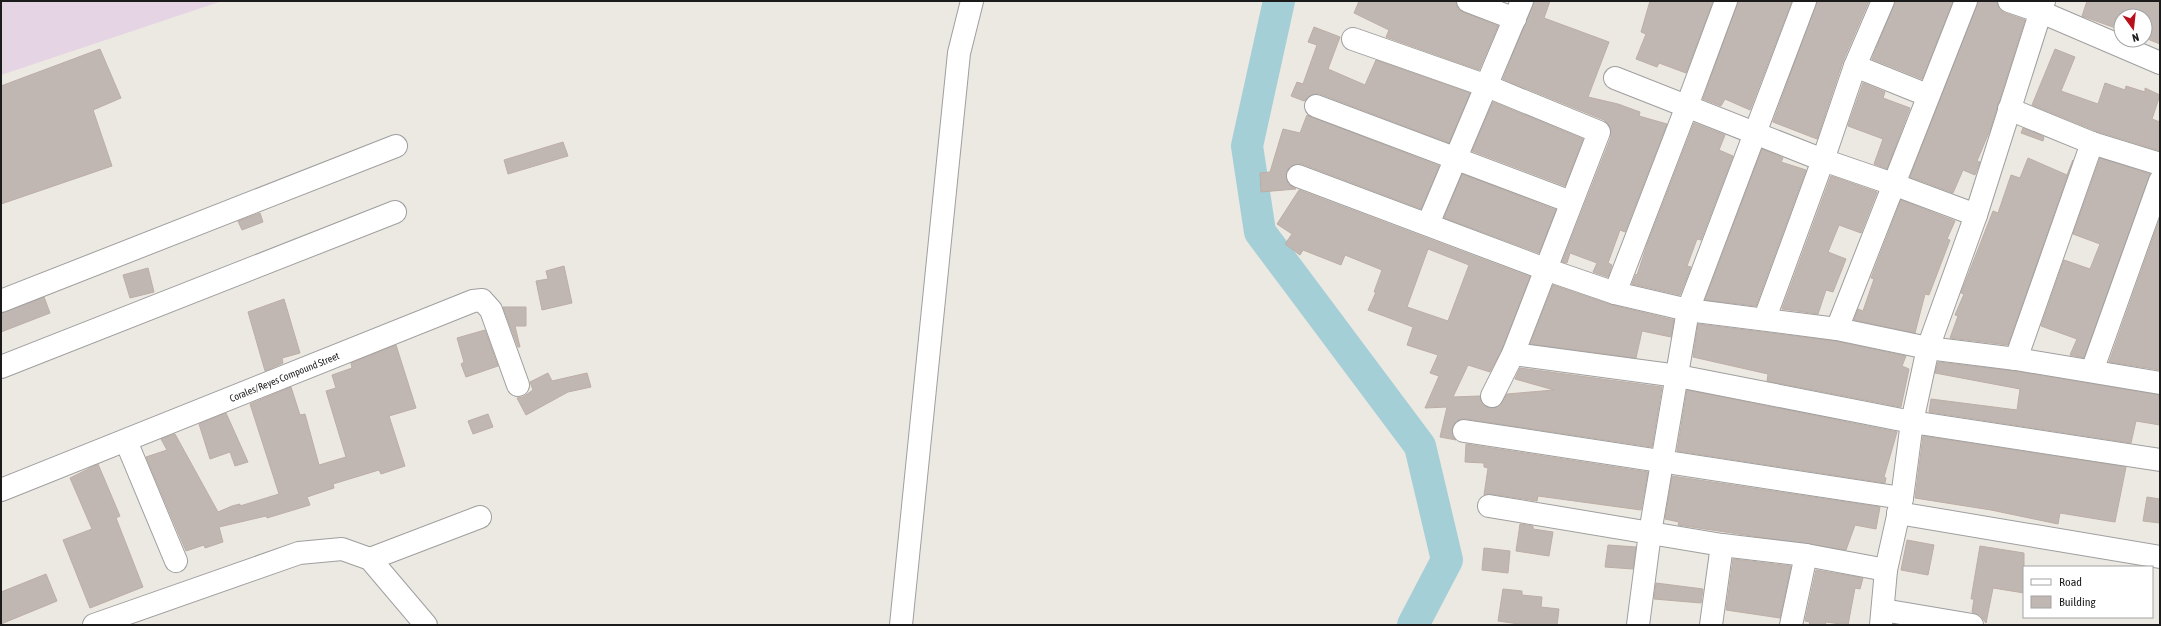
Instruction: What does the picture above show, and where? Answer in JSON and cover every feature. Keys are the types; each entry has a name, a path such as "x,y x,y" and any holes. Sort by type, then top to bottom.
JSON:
{"street":[{"path":"901,625 959,53 972,1"},
{"path":"1428,224 1454,158 1487,86 1518,10 1468,1"},
{"path":"1614,293 1726,1"},
{"path":"1638,625 1650,533 1664,460 1688,310 1805,1"},
{"path":"1765,318 1823,160 1855,66 1883,1"},
{"path":"1837,329 1927,95 1966,1"},
{"path":"2009,1 2043,7 2160,63"},
{"path":"1968,625 1882,618 1886,570 1900,506 1912,422 1928,348 1976,215 2009,108 2043,7"},
{"path":"1353,38 1487,86 1599,132 1513,354 1492,396"},
{"path":"1855,66 1927,95"},
{"path":"1615,78 1823,160 1976,215"},
{"path":"1316,106 1571,202"},
{"path":"2009,108 2092,143 2160,164"},
{"path":"2016,358 2092,143"},
{"path":"1,301 396,146"},
{"path":"1298,176 1545,269 1614,293 1688,310 1765,318 1837,329 1928,348 2016,358 2160,383"},
{"path":"2092,371 2160,181"},
{"path":"1,367 395,212"},
{"name":"Corales/Reyes Compound Street","path":"1,490 473,301 482,300 491,310 518,384"},
{"path":"1513,354 1678,376 1912,422 2160,460"},
{"path":"1464,431 1664,460 2160,557"},
{"path":"126,441 176,561"},
{"path":"1488,506 1722,545 1806,555 1886,570"},
{"path":"370,559 480,517"},
{"path":"1712,625 1722,545"},
{"path":"94,625 300,553 342,549 370,559 426,625"},
{"path":"1791,625 1806,555"}],"shaded area":[{"path":"1,1 222,1 1,75"}],"building":[{"path":"1359,1 1456,1 1458,9 1463,12 1498,26 1479,70 1386,37 1389,30 1354,13"},
{"path":"1534,1 1550,1 1544,18 1609,42 1588,97 1618,104 1640,112 1639,116 1667,124 1625,232 1620,230 1608,263 1612,265 1608,277 1593,272 1597,263 1570,253 1567,263 1562,262 1611,137 1609,125 1604,120 1503,79"},
{"path":"1650,1 1713,1 1686,73 1659,63 1657,67 1636,59 1646,34 1641,32"},
{"path":"1738,1 1792,1 1750,110 1725,99 1721,106 1703,99"},
{"path":"1817,1 1869,1 1843,61 1817,139 1773,122"},
{"path":"1895,1 1953,1 1922,79 1872,59"},
{"path":"1978,1 1997,1 1999,9 2005,13 2025,20 1990,130 1977,161 1980,162 1975,175 1963,170 1953,193 1910,177"},
{"path":"2087,1 2160,1 2160,44 2153,41 2153,8 2113,8 2113,27 2082,16"},
{"path":"1314,27 1340,37 1328,69 1365,85 1376,60 1470,93 1449,143 1320,94 1314,94 1304,101 1291,96 1297,82 1303,84 1317,45 1308,42"},
{"path":"100,49 121,98 93,110 112,166 1,204 1,86"},
{"path":"2055,49 2075,57 2061,91 2098,104 2105,83 2125,90 2126,86 2145,92 2145,88 2160,95 2152,119 2160,122 2160,151 2096,131 2032,105"},
{"path":"1863,83 1885,92 1883,98 1910,108 1887,169 1874,164 1883,139 1848,126"},
{"path":"1493,102 1583,139 1565,186 1472,151"},
{"path":"1307,115 1439,166 1421,209 1302,164 1290,166 1286,172 1288,184 1296,189 1261,192 1260,173 1270,172 1283,129 1300,133"},
{"path":"1694,123 1725,135 1719,150 1733,156 1701,240 1697,239 1687,266 1691,267 1680,295 1632,284 1636,274 1637,275 1648,242"},
{"path":"2023,128 2044,137 2043,141 2021,133"},
{"path":"563,142 568,156 508,174 504,160"},
{"path":"1762,149 1783,158 1781,162 1806,170 1756,306 1705,300"},
{"path":"2028,158 2067,175 2073,160 2008,345 1950,338 1958,316 1955,315 1964,294 1961,293 1993,211 1998,213 2011,175 2020,178"},
{"path":"2100,158 2150,174 2084,358 2070,355 2077,339 2041,326 2064,260 2090,269 2100,244 2073,234"},
{"path":"1462,174 1556,210 1539,253 1444,218"},
{"path":"1831,176 1877,192 1861,233 1839,225 1828,252 1846,259 1833,292 1826,290 1818,314 1782,309"},
{"path":"1299,190 1530,277 1502,349 1490,372 1468,365 1453,397 1480,396 1482,403 1487,407 1493,408 1499,406 1507,394 1554,390 1515,379 1520,368 1662,387 1652,447 1466,419 1459,420 1454,424 1452,430 1456,440 1440,437 1447,407 1425,408 1439,376 1430,373 1438,355 1407,345 1413,327 1368,310 1376,292 1374,292 1382,270 1345,255 1341,265 1303,250 1300,255 1285,244 1292,234 1277,224","holes":["1428,249 1469,265 1448,321 1407,307"]},
{"path":"1901,200 1955,221 1947,239 1950,240 1929,295 1925,294 1915,333 1854,320 1858,309 1863,311 1874,279 1871,278"},
{"path":"260,213 263,222 242,230 238,221"},
{"path":"2160,218 2160,370 2109,362"},
{"path":"564,266 572,303 542,310 536,281 548,279 546,271"},
{"path":"148,268 154,292 130,298 123,275"},
{"path":"1553,285 1612,305 1674,320 1671,337 1642,331 1636,358 1530,344"},
{"path":"44,297 50,313 1,332 1,313"},
{"path":"284,299 300,353 282,358 283,363 265,371 248,312"},
{"path":"503,307 526,307 526,326 515,326 520,347 518,347"},
{"path":"1698,324 1835,341 1906,356 1902,366 1909,369 1901,407 1767,381 1768,374 1693,357"},
{"path":"485,330 498,366 466,377 461,364 464,362 457,338"},
{"path":"396,345 416,408 389,416 405,466 381,474 379,470 333,484 334,488 307,497 310,505 267,518 266,516 219,527 223,542 205,548 204,545 186,551 146,457 167,450 161,439 175,434 218,512 232,506 240,504 240,506 279,494 250,404 291,387 300,415 305,414 319,465 346,457 326,391 336,388 332,375 352,368 351,363"},
{"path":"1938,362 2014,371 2160,395 2160,425 2136,421 2131,443 1929,412 1931,399 2017,410 2020,389 1935,373"},
{"path":"548,373 552,381 587,373 591,387 568,392 526,415 517,398 523,397 533,390 530,382"},
{"path":"1687,390 1897,432 1884,477 1886,478 1885,483 1677,451"},
{"path":"226,413 248,462 235,466 230,452 210,459 199,424"},
{"path":"488,414 493,427 473,434 468,421"},
{"path":"1923,436 2126,467 2115,522 2060,513 2058,524 1991,510 1915,498"},
{"path":"1466,444 1648,472 1641,510 1538,496 1537,501 1491,494 1484,495 1488,468 1484,467 1484,463 1465,462"},
{"path":"98,464 120,516 116,518 143,587 90,608 63,540 92,529 70,478"},
{"path":"1672,476 1880,507 1876,529 1855,525 1846,550 1678,525 1679,522 1665,519"},
{"path":"2147,497 2160,499 2160,523 2143,521"},
{"path":"1520,524 1533,526 1533,529 1553,532 1549,556 1516,551"},
{"path":"1907,540 1934,545 1928,575 1901,570"},
{"path":"1608,545 1636,547 1633,569 1605,567"},
{"path":"1980,546 2024,553 2023,593 1993,588 1986,623 1980,615 1972,612 1974,599 1971,599"},
{"path":"1484,548 1510,551 1508,573 1482,570"},
{"path":"1733,559 1791,566 1780,618 1726,610"},
{"path":"1816,570 1863,578 1860,589 1855,588 1848,625 1826,622 1825,625 1809,625 1810,622 1805,621"},
{"path":"46,574 57,601 1,624 1,592"},
{"path":"1656,583 1703,589 1701,603 1654,599"},
{"path":"1503,589 1522,591 1522,595 1542,597 1541,607 1559,609 1557,625 1526,625 1498,621"}],"waterway":[{"path":"1279,1 1247,146 1260,232 1420,446 1447,560 1413,625"}]}
